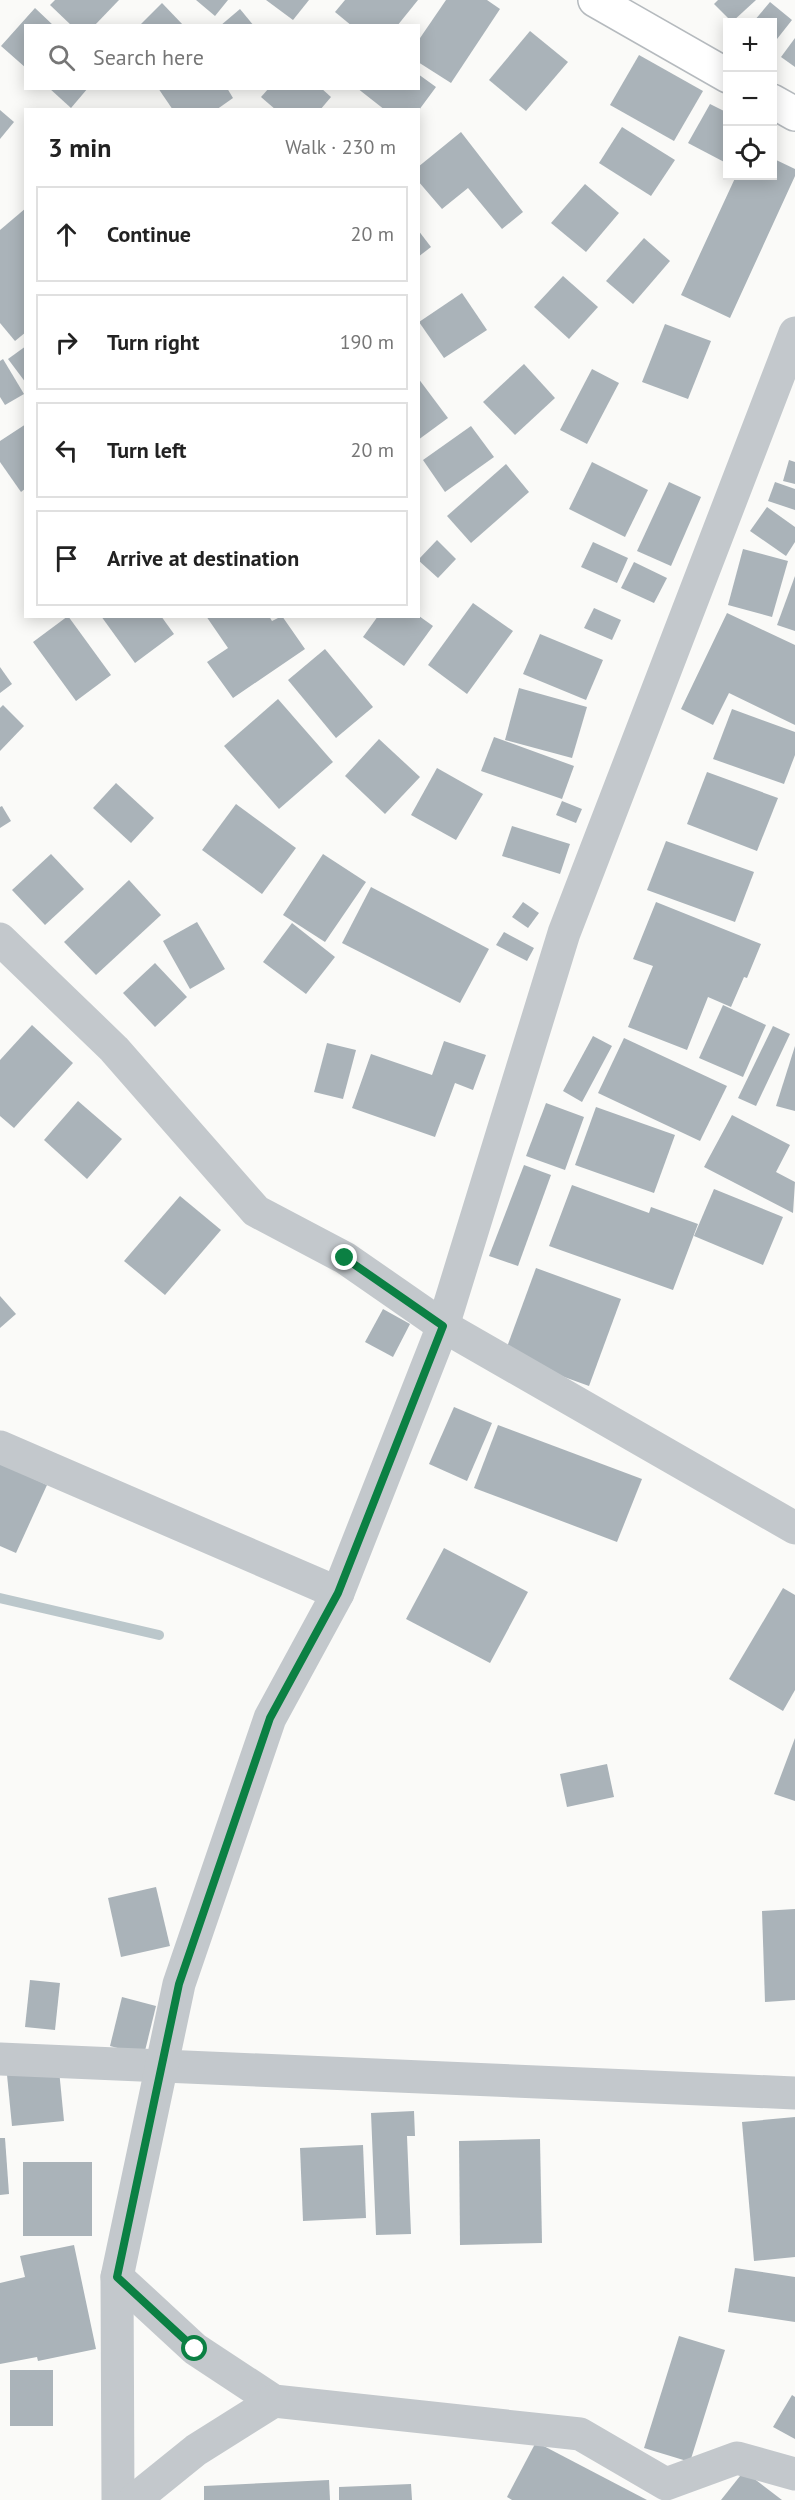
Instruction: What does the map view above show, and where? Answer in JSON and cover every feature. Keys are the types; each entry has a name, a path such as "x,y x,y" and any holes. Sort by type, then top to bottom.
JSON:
{"main road":[{"path":"595,0 723,73"},
{"path":"777,104 795,114"}],"street":[{"path":"118,2500 117,2277 179,1984 270,1718 338,1593 443,1326 564,933 795,333"},
{"path":"0,939 114,1049 256,1211 345,1258 443,1326 795,1528"},
{"path":"0,1447 338,1593"},
{"path":"0,2059 795,2093"},
{"path":"117,2277 195,2349 273,2402 580,2434 666,2484 737,2458 795,2474"},
{"path":"134,2500 196,2450 273,2402"}],"building":[{"path":"55,0 119,0 96,24 70,24 50,5"},
{"path":"196,0 228,0 215,16"},
{"path":"266,0 309,0 293,20"},
{"path":"345,0 418,0 399,24 350,24 335,12"},
{"path":"446,0 487,0 500,9 451,83 420,63 420,38"},
{"path":"718,0 756,0 736,18 728,18 714,4"},
{"path":"770,2 792,20 777,39 777,18 757,18"},
{"path":"162,3 182,24 141,24"},
{"path":"35,8 52,24 24,24 24,66 1,46"},
{"path":"240,9 252,24 222,24"},
{"path":"530,31 568,62 526,111 489,80"},
{"path":"795,38 795,67 781,57"},
{"path":"639,55 703,91 674,141 610,105"},
{"path":"420,75 436,87 420,109 382,108 360,90 420,90"},
{"path":"51,90 86,90 71,108"},
{"path":"159,90 228,90 233,98 219,108 172,108"},
{"path":"267,90 323,90 331,97 322,108 274,108 261,97"},
{"path":"710,104 723,110 723,161 688,143"},
{"path":"0,110 14,122 0,139"},
{"path":"622,127 675,160 651,196 599,163"},
{"path":"461,132 523,212 502,229 468,188 442,209 420,183 420,165"},
{"path":"777,160 795,169 795,176 730,318 681,295 734,180 777,180"},
{"path":"585,184 619,213 586,252 551,223"},
{"path":"24,210 24,334 15,341 0,323 0,230"},
{"path":"420,233 431,247 420,255"},
{"path":"644,238 670,261 633,304 606,281"},
{"path":"563,276 598,307 569,339 534,307"},
{"path":"462,293 487,330 444,358 420,321"},
{"path":"665,324 711,341 688,399 642,382"},
{"path":"24,347 24,380 8,359"},
{"path":"3,359 24,394 5,405 0,397 0,361"},
{"path":"524,364 555,398 515,435 483,402"},
{"path":"592,369 619,383 587,444 560,430"},
{"path":"420,381 448,418 420,439"},
{"path":"24,425 24,490 21,492 0,462 0,441"},
{"path":"471,426 494,457 445,492 423,460"},
{"path":"789,460 795,462 795,484 783,481"},
{"path":"592,462 648,490 625,537 569,509"},
{"path":"506,464 529,492 471,543 447,516"},
{"path":"669,482 701,497 671,566 637,551"},
{"path":"775,482 795,489 795,510 768,501"},
{"path":"767,507 795,527 795,542 786,556 750,531"},
{"path":"437,540 456,559 438,578 420,562 420,558"},
{"path":"593,542 628,558 617,583 581,567"},
{"path":"743,549 788,561 772,617 728,605"},
{"path":"634,562 667,578 654,603 621,588"},
{"path":"795,576 795,631 777,625"},
{"path":"473,603 513,631 467,694 428,665"},
{"path":"594,608 621,620 612,640 584,628"},
{"path":"727,613 795,645 795,725 729,693 713,725 681,709"},
{"path":"420,617 433,626 404,666 363,637 377,618"},
{"path":"65,618 69,618 111,675 76,701 33,642"},
{"path":"102,618 162,618 174,634 135,663"},
{"path":"207,618 270,618 272,621 283,618 305,649 233,698 207,662 228,648"},
{"path":"540,634 603,660 586,700 523,674"},
{"path":"325,649 373,707 336,738 288,680"},
{"path":"0,667 12,684 0,693"},
{"path":"519,688 587,707 572,758 505,740"},
{"path":"278,699 333,762 279,809 224,746"},
{"path":"3,705 24,726 0,751 0,708"},
{"path":"732,709 795,732 795,755 784,784 713,759"},
{"path":"494,737 574,766 562,799 481,771"},
{"path":"379,739 420,777 385,814 345,776"},
{"path":"437,768 483,794 456,840 411,815"},
{"path":"707,772 778,798 757,851 687,824"},
{"path":"116,783 154,818 131,843 93,808"},
{"path":"562,801 582,809 576,823 556,815"},
{"path":"236,804 296,848 262,894 202,850"},
{"path":"2,806 11,821 0,828 0,807"},
{"path":"512,826 570,844 560,874 502,856"},
{"path":"666,841 754,872 735,922 647,890"},
{"path":"51,854 84,889 45,925 12,890"},
{"path":"323,854 366,882 325,942 283,915"},
{"path":"129,880 161,915 96,975 64,942"},
{"path":"371,887 489,949 460,1003 342,943"},
{"path":"523,902 539,913 528,928 512,917"},
{"path":"656,902 761,944 747,978 744,977 731,1007 708,997 687,1050 628,1027 653,966 633,959"},
{"path":"197,922 225,969 190,989 163,941"},
{"path":"292,923 335,957 306,994 263,962"},
{"path":"504,932 534,948 527,961 496,945"},
{"path":"155,963 187,997 155,1027 123,993"},
{"path":"723,1005 766,1025 743,1077 699,1058"},
{"path":"32,1025 73,1063 14,1128 0,1116 0,1060"},
{"path":"773,1026 790,1034 756,1106 738,1098"},
{"path":"593,1036 612,1046 582,1102 563,1091"},
{"path":"624,1038 727,1086 700,1141 598,1093"},
{"path":"444,1041 486,1055 473,1090 455,1083 435,1137 352,1108 371,1054 432,1075"},
{"path":"327,1043 356,1050 343,1099 314,1092"},
{"path":"795,1046 795,1111 776,1106"},
{"path":"78,1101 122,1139 87,1179 44,1140"},
{"path":"546,1103 584,1117 565,1170 526,1156"},
{"path":"596,1107 675,1135 654,1193 575,1165"},
{"path":"732,1115 790,1145 776,1172 795,1182 793,1213 704,1167"},
{"path":"524,1165 551,1175 518,1266 489,1256"},
{"path":"572,1185 649,1213 651,1207 698,1224 673,1290 549,1246"},
{"path":"714,1189 783,1217 763,1265 694,1236"},
{"path":"180,1196 221,1230 165,1295 124,1261"},
{"path":"536,1268 621,1299 589,1386 504,1355"},
{"path":"0,1296 16,1314 0,1328"},
{"path":"383,1309 410,1324 393,1357 365,1342"},
{"path":"454,1407 492,1423 467,1481 429,1464"},
{"path":"498,1425 642,1479 617,1542 474,1488"},
{"path":"0,1463 47,1485 16,1553 0,1546"},
{"path":"444,1548 528,1592 490,1663 406,1619"},
{"path":"783,1588 795,1595 795,1690 783,1711 729,1679"},
{"path":"795,1738 795,1801 774,1794"},
{"path":"607,1764 614,1797 567,1807 560,1774"},
{"path":"156,1887 170,1946 121,1957 108,1898"},
{"path":"795,1909 795,2000 765,2002 762,1911"},
{"path":"30,1980 60,1983 55,2030 25,2027"},
{"path":"122,1997 156,2006 144,2055 110,2046"},
{"path":"59,2070 64,2121 12,2126 7,2075"},
{"path":"414,2111 415,2136 407,2136 411,2234 376,2235 371,2113"},
{"path":"795,2117 795,2257 754,2261 742,2122"},
{"path":"0,2138 5,2138 9,2194 0,2195"},
{"path":"540,2139 542,2243 460,2245 459,2141"},
{"path":"363,2145 366,2218 303,2221 300,2148"},
{"path":"23,2162 92,2162 92,2236 23,2236"},
{"path":"74,2245 96,2349 38,2361 37,2357 0,2364 0,2283 25,2277 20,2256"},
{"path":"735,2268 795,2277 795,2322 728,2312"},
{"path":"679,2336 725,2350 690,2462 644,2448"},
{"path":"10,2370 53,2370 53,2426 10,2426"},
{"path":"792,2395 795,2397 795,2439 773,2427"},
{"path":"536,2442 647,2500 512,2500 507,2497"},
{"path":"744,2471 782,2500 721,2500"},
{"path":"329,2480 330,2500 204,2500 204,2486"},
{"path":"411,2484 412,2500 339,2500 339,2487"}],"waterway":[{"path":"0,1598 159,1635"}],"route":[{"path":"195,2349 117,2277 179,1984 270,1718 338,1593 443,1326 345,1258"}]}
